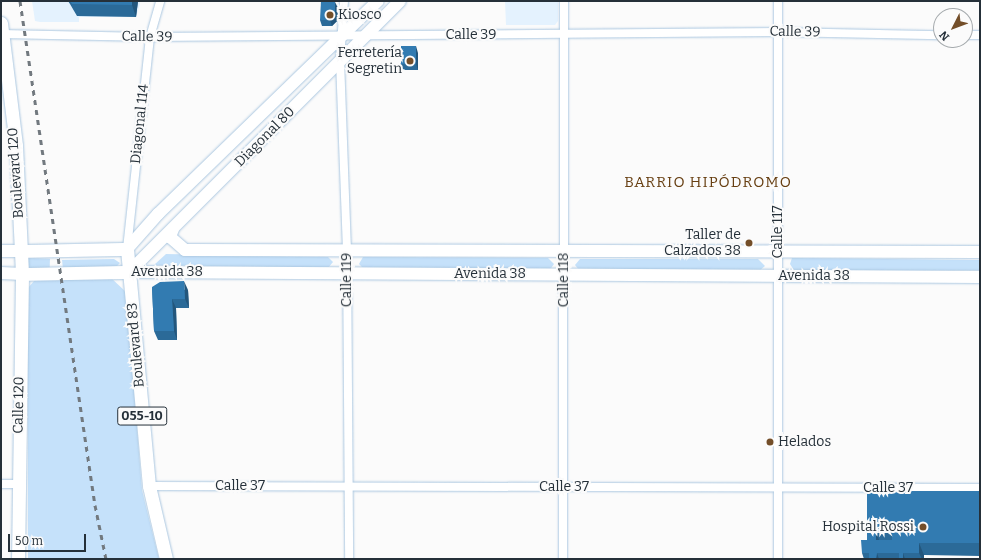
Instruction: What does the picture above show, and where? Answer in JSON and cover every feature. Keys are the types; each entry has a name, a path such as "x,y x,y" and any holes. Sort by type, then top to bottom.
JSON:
{"main road":[{"name":"Diagonal 80","path":"127,249 168,205 378,1"},
{"name":"Diagonal 80","path":"129,272 400,1"},
{"name":"Boulevard 120","path":"2,30 16,146 21,251"},
{"name":"Avenida 38","path":"173,228 170,237 185,250 347,252 980,252"},
{"name":"Avenida 38","path":"1,251 127,249"},
{"name":"Boulevard 83","path":"127,249 149,486 166,559"},
{"name":"Calle 120","path":"18,559 22,274 21,251"},
{"name":"Avenida 38","path":"1,273 129,272 980,277"}],"street":[{"name":"Diagonal 114","path":"127,249 150,37 160,1"},
{"name":"Calle 119","path":"344,1 340,60 347,252 349,559"},
{"name":"Calle 118","path":"563,559 564,1"},
{"name":"Calle 117","path":"778,1 778,559"},
{"name":"Calle 39","path":"2,30 150,37 564,35 778,32 933,35"},
{"path":"1,484 18,484"},
{"name":"Calle 37","path":"149,486 980,488"}],"shaded area":[{"path":"32,1 140,1 140,4 136,17 79,17 79,22 40,22 35,21"},
{"path":"505,1 558,1 558,21 555,25 506,25"},
{"path":"166,254 328,257 333,262 328,268 154,265"},
{"path":"363,257 548,258 554,264 549,271 364,269 359,264"},
{"path":"25,258 50,259 50,271 25,270"},
{"path":"792,258 980,260 980,270 795,272 790,264"},
{"path":"114,259 120,263 114,269 63,269 62,260"},
{"path":"580,259 758,259 765,266 758,272 580,271 575,265"},
{"path":"110,277 126,292 142,490 159,559 28,559 28,288 34,281 42,278"}],"building":[{"path":"70,1 132,1 132,5 72,4"},
{"path":"321,1 335,2 335,15 330,20 320,20"},
{"path":"401,46 416,46 416,64 401,64"},
{"path":"184,281 185,299 172,299 174,331 154,331 152,287 160,282"},
{"name":"Hospital Rossi","path":"867,491 979,491 979,543 919,543 919,553 903,553 903,559 899,559 899,553 877,553 876,559 869,559 869,553 862,553 861,540 867,540","holes":["876,531 892,531 892,540 876,540"]}],"railway":[{"path":"20,1 95,505 106,559"}],"place":[{"name":"Kiosco","path":"330,15"},
{"name":"Ferretería Segretin","path":"410,61"},
{"name":"Taller de Calzados 38","path":"749,243"},
{"name":"Helados","path":"770,442"},
{"name":"Hospital Rossi","path":"923,527"}],"district":[{"name":"BARRIO HIPÓDROMO","path":"708,183"}]}
